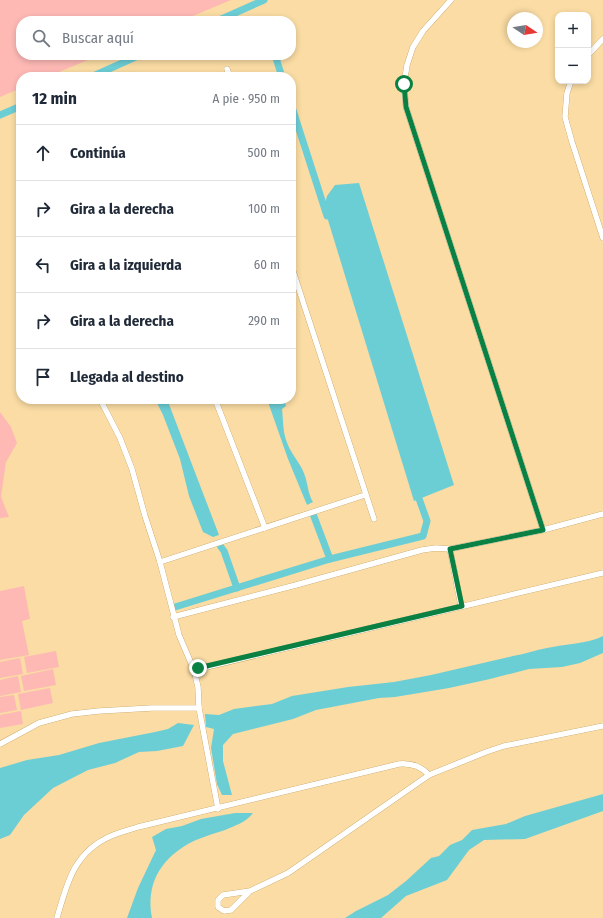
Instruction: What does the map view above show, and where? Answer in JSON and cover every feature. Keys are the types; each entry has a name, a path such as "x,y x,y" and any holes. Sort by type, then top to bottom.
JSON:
{"street":[{"path":"451,0 423,31 413,47 407,64 404,84 406,107 543,530"},
{"path":"591,52 603,39"},
{"path":"570,84 567,94 565,117 603,238"},
{"path":"296,281 374,519"},
{"path":"103,404 120,438 132,469 160,562 173,617 181,641 194,670 198,687 199,708 218,809"},
{"path":"217,404 265,528"},
{"path":"160,562 365,495"},
{"path":"173,617 422,550 436,548 450,549 543,530 603,514"},
{"path":"450,549 462,606"},
{"path":"194,670 603,573"},
{"path":"0,744 39,723 72,714 152,708 199,708"},
{"path":"250,891 231,910 224,911 218,907 218,900 223,895 250,891 288,872 429,775 504,746 603,726"},
{"path":"57,918 67,882 77,864 97,844 111,836 138,827 218,809 399,764 407,763 416,766 424,769 429,775"}],"shaded area":[{"path":"0,0 231,0 193,16 16,16 16,60 88,60 59,72 16,72 16,90 0,97"},
{"path":"0,412 11,427 17,443 6,462 1,497 9,517 0,518"},
{"path":"24,586 30,619 22,621 29,655 0,660 0,591"},
{"path":"56,651 59,667 27,673 24,657"},
{"path":"20,658 23,674 0,678 0,662"},
{"path":"53,669 56,685 24,691 21,676"},
{"path":"18,676 21,692 0,696 0,680"},
{"path":"50,688 53,703 21,710 18,694"},
{"path":"14,695 17,710 0,713 0,697"},
{"path":"21,711 23,724 0,728 0,715"}],"water":[{"path":"359,183 454,485 414,501 324,207 327,196 335,185"},
{"path":"158,404 169,404 219,535 213,537 203,532 189,496 180,459"},
{"path":"269,404 285,404 286,406 282,409 283,426 288,445 304,472 309,493 313,502 307,505 288,459"},
{"path":"603,636 603,653 580,663 562,667 529,669 449,688 395,697 379,698 316,710 293,719 233,734 223,745 223,761 232,795 222,795 217,784 211,748 214,729 206,727 205,714 219,715 234,709 272,704 292,696 348,687 394,682 431,675 543,649 590,641"},
{"path":"178,723 194,725 183,746 157,751 139,752 115,763 88,770 53,788 24,815 10,835 0,839 0,768 27,760 59,755 99,743 168,729"},
{"path":"603,794 603,811 525,839 484,840 469,850 447,880 406,896 381,918 345,918 388,895 431,858 439,856 450,845 462,840 472,830 506,824 525,816"},
{"path":"235,813 253,813 240,823 188,844 169,858 162,866 153,885 151,895 152,918 127,918 138,888 156,850 152,837 166,829 182,826 201,819"}],"waterway":[{"path":"228,16 264,0"},
{"path":"102,72 129,60"},
{"path":"277,60 280,72"},
{"path":"0,115 16,108"},
{"path":"296,120 327,216"},
{"path":"175,607 330,559 423,536 427,521 416,490"},
{"path":"313,514 330,559"},
{"path":"221,547 224,551 237,588"}],"route":[{"path":"198,668 462,606 450,549 543,530 406,107 404,84"}]}
